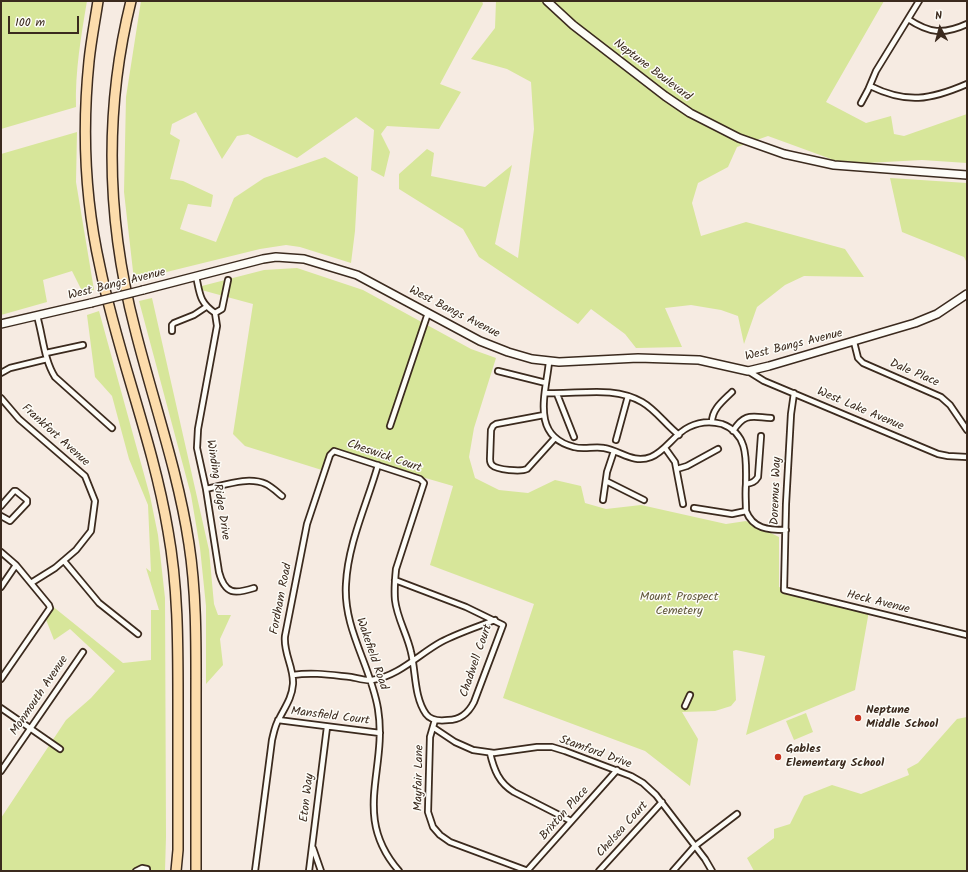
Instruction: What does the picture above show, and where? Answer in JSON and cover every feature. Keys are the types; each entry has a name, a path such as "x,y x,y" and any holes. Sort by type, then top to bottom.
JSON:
{"highway":[{"path":"98,1 87,81 86,139 88,184 93,230 100,270 156,474 171,547 177,619 178,850 176,871"},
{"path":"131,1 119,63 114,112 112,158 114,206 121,265 135,329 176,480 184,514 191,558 196,622 196,871"}],"street":[{"name":"Neptune Boulevard","path":"547,1 573,24 665,96 690,113 739,138 784,154 834,165 967,175"},
{"path":"861,103 876,71 920,1"},
{"path":"908,19 924,29 934,31 951,31 967,24"},
{"path":"870,86 895,96 916,98 940,95 967,84"},
{"name":"West Bangs Avenue","path":"1,324 276,257 304,259 356,275 489,345 508,352 549,362 638,358 680,359 699,360 748,371 854,342 924,320 937,314 967,294"},
{"path":"196,276 201,298 206,307 215,313 222,309 228,280"},
{"path":"172,331 172,325 174,322 194,315 206,307"},
{"name":"Winding Ridge Drive","path":"215,313 217,326 198,435 198,456 206,489 221,579 227,588 233,592 240,593 254,588"},
{"path":"390,426 428,313"},
{"path":"37,316 47,359 51,372 55,378 112,428"},
{"name":"Dale Place","path":"854,342 858,358 863,363 941,397 950,405 967,430"},
{"path":"46,353 83,345"},
{"path":"1,373 10,368 47,359"},
{"path":"549,362 543,401 544,415 546,422 555,438 576,447 602,448 631,458 643,459 658,454 689,427 712,422 726,426 733,431 743,443 746,451 746,511 750,520 765,529 786,530"},
{"path":"498,371 546,383"},
{"name":"West Lake Avenue","path":"748,371 764,381 938,454 967,457"},
{"path":"545,393 557,394 604,392 628,396 646,404 679,435"},
{"path":"712,422 712,416 716,409 732,392"},
{"name":"Doremus Way","path":"784,590 791,414 794,393"},
{"path":"557,394 574,437"},
{"path":"616,440 628,396"},
{"name":"Frankfort Avenue","path":"1,398 19,418 85,476 95,501 91,531 76,550 64,561 31,583"},
{"path":"544,415 496,424 493,426 491,430 491,464 495,467 519,472 523,471 527,469 555,438"},
{"path":"733,431 738,423 744,418 771,418"},
{"path":"746,484 752,483 758,477 761,436"},
{"path":"665,448 673,457 683,504"},
{"path":"676,469 687,466 718,449"},
{"name":"Cheswick Court","path":"334,451 422,480 423,486 398,564 395,580"},
{"name":"Fordham Road","path":"255,871 272,740 278,720 290,698 293,686 293,675 285,650 285,636 307,524 330,455 334,451"},
{"path":"603,500 609,465 614,451"},
{"name":"Wakefield Road","path":"378,465 350,553 346,585 346,606 350,626 371,681 378,708 380,733 373,816 380,843 392,863 399,871"},
{"path":"206,489 240,481 249,481 267,484 282,496"},
{"path":"606,481 644,500"},
{"path":"1,506 14,491 27,500 27,503 10,521 1,516"},
{"path":"694,508 732,514 746,511"},
{"path":"1,552 16,566 50,606 1,679"},
{"path":"64,561 99,603 138,634"},
{"path":"1,587 16,566"},
{"path":"395,580 396,607 409,645 419,700 427,715 435,720"},
{"name":"Chadwell Court","path":"395,580 466,607 503,625 470,709 456,719 435,720"},
{"name":"Heck Avenue","path":"784,590 967,635"},
{"path":"293,675 312,673 371,681 393,673 413,662 428,650 443,641 495,620"},
{"name":"Monmouth Avenue","path":"1,771 83,652"},
{"path":"685,706 690,695"},
{"path":"1,708 60,749"},
{"name":"Mansfield Court","path":"278,720 380,733"},
{"name":"Mayfair Lane","path":"435,720 434,728 430,737 427,806 429,818 433,827 440,835 450,842 527,871"},
{"name":"Eton Way","path":"309,871 327,727"},
{"name":"Stamford Drive","path":"434,728 461,746 490,753 503,753 537,747 552,747 617,770 643,783 662,802 712,871"},
{"path":"490,753 499,780 506,787 572,821"},
{"name":"Brixton Place","path":"527,871 617,770"},
{"name":"Chelsea Court","path":"599,871 662,802"},
{"path":"673,871 695,846 737,814"},
{"path":"313,848 321,871"},
{"path":"136,871 142,868 147,869 147,871"}],"green space":[{"path":"1,1 87,1 77,67 76,107 1,129"},
{"path":"141,1 482,1 483,4 440,84 461,92 439,129 387,126 381,134 390,152 384,177 371,170 374,130 356,117 297,158 248,134 237,136 222,159 196,112 172,124 170,134 180,140 170,179 183,181 213,195 211,207 188,204 180,229 216,242 234,198 264,178 325,157 358,177 355,231 351,263 300,247 286,245 260,249 134,280 124,192 126,97"},
{"path":"496,1 884,1 826,102 866,123 891,116 894,134 904,136 967,114 967,163 922,160 829,165 831,159 768,136 737,147 728,167 698,183 692,203 701,236 746,222 845,249 864,277 804,276 785,285 757,307 744,344 738,316 721,310 691,305 665,308 682,347 636,348 625,334 591,309 578,324 479,257 463,229 399,189 399,174 427,149 434,153 431,176 485,187 512,165 495,244 518,258 534,129 531,82 507,69 471,59 495,28"},
{"path":"77,132 76,182 94,290 83,293 72,271 43,280 47,302 1,315 1,154"},
{"path":"890,178 967,183 967,263 964,257 902,232"},
{"name":"Mount Prospect Cemetery","path":"297,268 363,290 471,349 496,358 474,428 469,457 475,478 499,490 528,493 555,480 581,486 585,503 606,509 641,505 726,524 746,521 779,537 779,587 869,611 855,690 746,735 765,656 736,650 733,651 736,700 731,706 715,711 682,712 698,739 690,786 645,751 503,698 534,604 430,565 453,486 337,451 325,471 245,446 233,434 253,304 194,288 264,270"},
{"path":"152,298 209,550 214,604 218,615 231,615 220,639 223,665 206,684 206,606 200,548 191,495 139,301"},
{"path":"99,311 150,496 158,535 165,598 165,871 1,871 1,818 66,720 91,698 115,671 70,629 54,640 45,617 51,605 123,663 151,660 151,610 159,610 146,568 151,572 148,505 129,459 112,396 95,377 87,315"},
{"path":"806,713 813,732 794,740 786,721"},
{"path":"967,717 967,871 754,871 747,858 774,838 774,829 790,824 804,796 832,785 861,794 909,775 907,769 918,763 957,719"}],"place":[{"name":"Neptune Middle School","path":"858,718"},
{"name":"Gables Elementary School","path":"778,757"}]}
